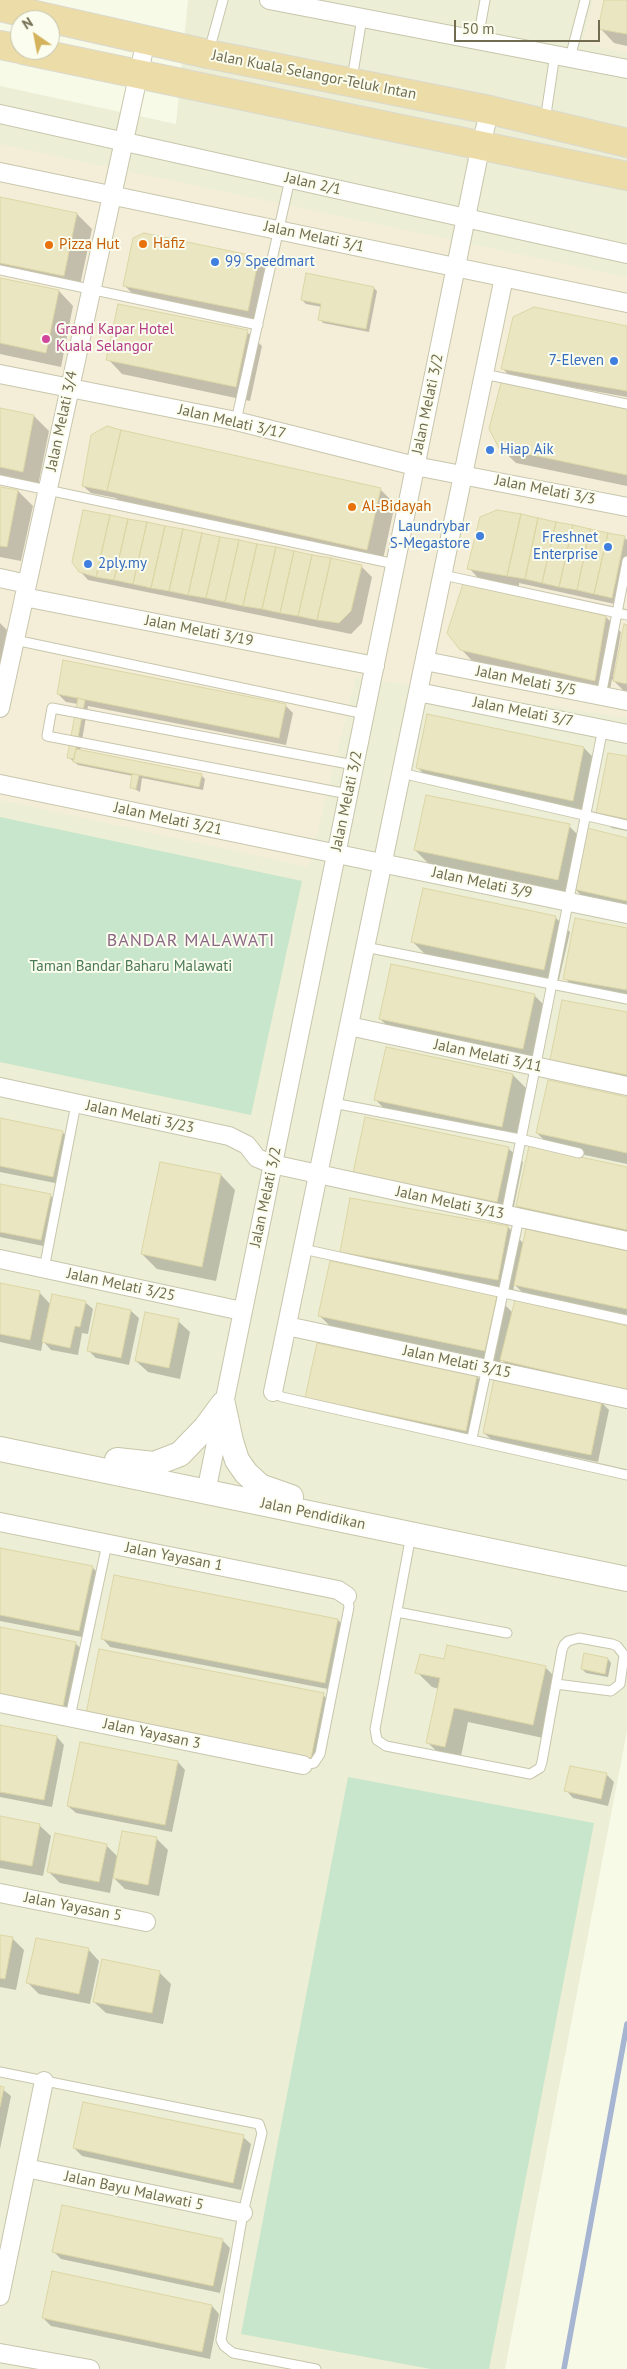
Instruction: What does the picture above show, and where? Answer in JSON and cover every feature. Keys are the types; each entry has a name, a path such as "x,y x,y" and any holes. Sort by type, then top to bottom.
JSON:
{"highway":[{"name":"Jalan Kuala Selangor-Teluk Intan","path":"0,7 208,54 490,110 627,143"},
{"path":"60,58 481,144 627,176"}],"street":[{"path":"269,0 296,2 362,18 627,69"},
{"name":"Jalan Melati 3/4","path":"0,708 2,688 15,640 146,40"},
{"name":"Jalan Melati 3/2","path":"206,1492 481,144 490,110"},
{"name":"Jalan 2/1","path":"0,114 627,254"},
{"name":"Jalan Melati 3/1","path":"0,172 627,302"},
{"path":"273,1392 504,277"},
{"name":"Jalan Melati 3/17","path":"0,374 236,421 415,466 464,474"},
{"name":"Jalan Melati 3/3","path":"464,474 627,507"},
{"name":"Jalan Melati 3/19","path":"0,578 25,591 375,666"},
{"name":"Jalan Melati 3/5","path":"425,661 627,701"},
{"name":"Jalan Melati 3/7","path":"418,692 627,734"},
{"name":"Jalan Melati 3/21","path":"0,784 336,854"},
{"name":"Jalan Melati 3/9","path":"336,854 383,862 627,914"},
{"name":"Jalan Melati 3/11","path":"349,1026 627,1086"},
{"name":"Jalan Melati 3/23","path":"0,1087 229,1136 246,1145 257,1158 272,1164"},
{"name":"Jalan Melati 3/13","path":"272,1164 627,1241"},
{"name":"Jalan Melati 3/25","path":"0,1259 242,1311"},
{"name":"Jalan Melati 3/15","path":"287,1326 627,1399"},
{"path":"40,1457 93,1457 154,1464 161,1462 180,1454 206,1427 223,1404"},
{"path":"223,1404 237,1460 246,1474 268,1489 353,1522"},
{"name":"Jalan Pendidikan","path":"0,1449 627,1579"},
{"name":"Jalan Yayasan 1","path":"0,1522 338,1590 347,1596"},
{"name":"Jalan Yayasan 3","path":"0,1703 303,1766"},
{"name":"Jalan Yayasan 5","path":"0,1893 146,1922"},
{"path":"0,2296 3,2267 44,2081"},
{"name":"Jalan Bayu Malawati 5","path":"26,2168 243,2213"},
{"path":"0,2353 90,2369"}],"lane":[{"path":"208,54 223,0"},
{"path":"478,39 485,0"},
{"path":"544,124 563,56 585,0"},
{"path":"352,82 362,18"},
{"path":"236,421 290,179"},
{"path":"0,270 258,325"},
{"path":"484,374 627,404"},
{"path":"0,480 395,564"},
{"path":"601,696 627,561"},
{"path":"443,575 627,614"},
{"path":"15,640 365,714"},
{"path":"348,794 47,736 52,708 354,766"},
{"path":"472,1438 503,1292 520,1139 603,728"},
{"path":"401,773 627,825"},
{"path":"366,948 627,999"},
{"path":"333,1103 520,1139 579,1153"},
{"path":"44,1269 76,1104"},
{"path":"303,1249 627,1320"},
{"path":"273,1392 282,1397 472,1438 627,1475"},
{"path":"411,1534 374,1729 377,1740 381,1744 530,1774 540,1768 542,1762 562,1650 568,1640 579,1638 612,1644 617,1646 624,1655 620,1684 611,1691 556,1684"},
{"path":"70,1717 107,1544"},
{"path":"303,1766 314,1763 320,1754 349,1606 347,1596"},
{"path":"397,1612 507,1633"},
{"path":"0,2072 259,2124 262,2132 243,2213 221,2340 224,2346 233,2354 316,2369"}],"shaded area":[{"path":"188,0 627,0 627,1731 505,2369 0,2369 0,86 176,124"},
{"path":"593,0 627,0 627,53 582,43"},
{"path":"0,144 627,277 627,718 356,677 309,867 0,800"}],"green space":[{"name":"Taman Bandar Baharu Malawati","path":"0,817 302,881 251,1115 0,1062"},
{"path":"348,1777 594,1823 489,2369 431,2369 241,2334"}],"building":[{"path":"604,0 627,0 627,34 598,29"},
{"path":"0,197 77,213 64,276 0,263"},
{"path":"144,233 259,257 248,311 123,286 133,238"},
{"path":"306,273 374,287 366,329 318,320 321,304 301,300"},
{"path":"0,278 59,290 46,353 0,343"},
{"path":"118,304 248,330 236,387 106,360"},
{"path":"534,307 627,326 627,391 501,369 513,317"},
{"path":"502,379 627,407 627,475 499,448 489,429"},
{"path":"0,408 34,415 23,472 0,467"},
{"path":"107,426 121,430 107,491 82,486 91,435"},
{"path":"121,430 381,488 367,550 107,491"},
{"path":"0,487 18,490 7,547 0,546"},
{"path":"83,510 110,515 96,577 79,572 72,562"},
{"path":"497,510 521,514 507,576 467,569 480,517"},
{"path":"521,514 538,518 525,579 507,576"},
{"path":"110,515 128,519 114,580 96,577"},
{"path":"538,518 556,522 542,583 525,579"},
{"path":"128,519 147,522 133,584 114,580"},
{"path":"147,522 165,526 151,588 133,584"},
{"path":"556,522 573,525 559,587 542,583"},
{"path":"573,525 590,529 577,590 559,587"},
{"path":"165,526 183,529 169,591 151,588"},
{"path":"183,529 202,533 188,595 169,591"},
{"path":"590,529 608,533 594,594 577,590"},
{"path":"202,533 220,537 206,598 188,595"},
{"path":"608,533 625,536 612,598 594,594"},
{"path":"220,537 239,540 225,602 206,598"},
{"path":"239,540 257,544 243,606 225,602"},
{"path":"257,544 276,547 262,609 243,606"},
{"path":"276,547 294,551 280,613 262,609"},
{"path":"294,551 312,555 298,616 280,613"},
{"path":"312,555 331,558 317,620 298,616"},
{"path":"331,558 362,565 351,611 339,623 317,620"},
{"path":"463,584 606,616 595,681 460,650 447,633"},
{"path":"624,624 627,625 627,684 613,681"},
{"path":"63,660 286,704 279,738 57,694"},
{"path":"78,698 85,700 74,759 67,758"},
{"path":"427,714 584,747 573,801 416,768"},
{"path":"76,749 202,774 199,787 73,762"},
{"path":"608,753 627,756 627,819 596,813"},
{"path":"132,774 139,775 136,789 130,788"},
{"path":"426,795 570,824 558,880 414,850"},
{"path":"587,828 627,838 627,901 573,889"},
{"path":"423,888 556,916 544,970 411,942"},
{"path":"575,918 627,928 627,990 563,979"},
{"path":"391,964 535,994 523,1049 379,1019"},
{"path":"562,1000 627,1012 627,1075 550,1060"},
{"path":"386,1047 513,1074 502,1127 374,1100"},
{"path":"548,1080 627,1097 627,1153 536,1133"},
{"path":"365,1117 509,1147 497,1202 353,1173"},
{"path":"0,1118 63,1131 53,1177 0,1166"},
{"path":"529,1146 627,1167 627,1230 516,1206"},
{"path":"160,1162 221,1174 202,1267 141,1254"},
{"path":"0,1184 51,1194 41,1240 0,1232"},
{"path":"350,1198 508,1226 498,1280 340,1252"},
{"path":"526,1229 627,1251 627,1309 514,1285"},
{"path":"330,1261 497,1296 485,1351 318,1316"},
{"path":"0,1283 40,1291 30,1340 0,1334"},
{"path":"52,1294 86,1301 80,1327 75,1326 70,1348 42,1342"},
{"path":"515,1300 627,1326 627,1390 500,1360"},
{"path":"97,1303 131,1310 121,1358 87,1351"},
{"path":"145,1312 179,1319 169,1368 135,1361"},
{"path":"317,1343 477,1376 466,1431 305,1398"},
{"path":"494,1379 602,1401 591,1455 483,1433"},
{"path":"0,1548 93,1566 79,1631 0,1615"},
{"path":"114,1575 338,1619 325,1683 101,1639"},
{"path":"0,1627 76,1642 63,1706 0,1694"},
{"path":"447,1645 546,1666 533,1725 454,1708 445,1747 426,1743 440,1678 415,1673 420,1654 444,1659"},
{"path":"99,1649 324,1693 311,1758 86,1714"},
{"path":"584,1653 608,1658 605,1674 581,1669"},
{"path":"0,1725 57,1736 44,1800 0,1792"},
{"path":"80,1742 178,1761 165,1825 67,1806"},
{"path":"570,1766 607,1773 601,1799 564,1791"},
{"path":"0,1816 40,1824 32,1866 0,1860"},
{"path":"122,1831 157,1837 148,1885 113,1878"},
{"path":"55,1833 107,1844 99,1882 47,1872"},
{"path":"0,1935 13,1937 5,1979 0,1978"},
{"path":"36,1938 89,1948 79,1994 26,1983"},
{"path":"102,1959 160,1971 152,2013 93,2002"},
{"path":"0,2086 4,2087 0,2107"},
{"path":"83,2102 244,2135 233,2183 73,2148"},
{"path":"62,2205 223,2239 213,2286 52,2252"},
{"path":"52,2271 212,2305 202,2352 42,2318"}],"waterway":[{"path":"564,2369 627,2024"}],"place":[{"name":"Hafiz","path":"143,244"},
{"name":"Pizza Hut","path":"49,245"},
{"name":"99 Speedmart","path":"215,262"},
{"name":"Grand Kapar Hotel Kuala Selangor","path":"46,339"},
{"name":"7-Eleven","path":"614,361"},
{"name":"Hiap Aik","path":"490,450"},
{"name":"Al-Bidayah","path":"352,507"},
{"name":"Laundrybar S-Megastore","path":"480,536"},
{"name":"Freshnet Enterprise","path":"608,547"},
{"name":"2ply.my","path":"88,564"}],"district":[{"name":"BANDAR MALAWATI","path":"191,941"}]}
